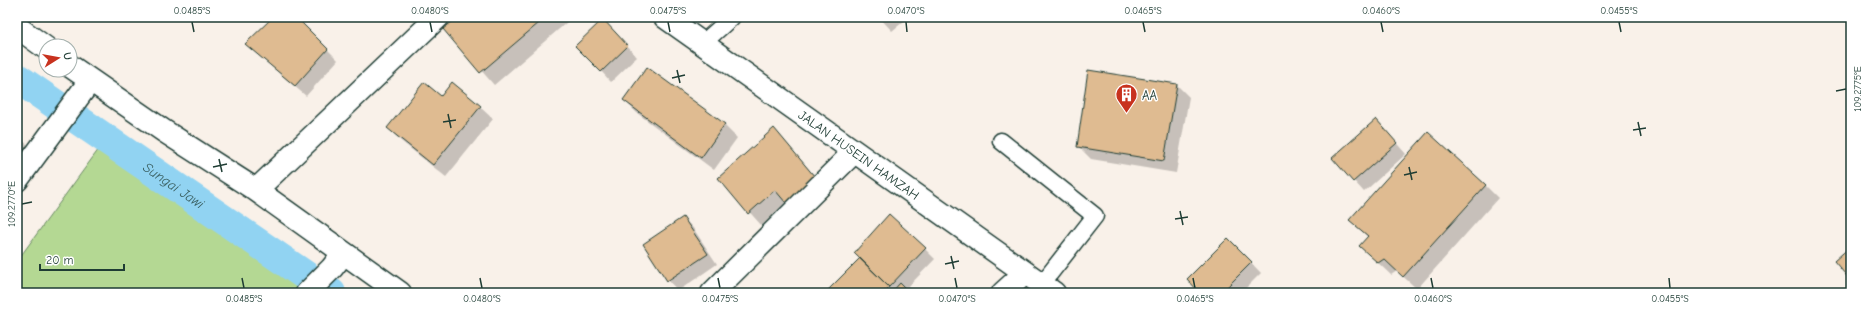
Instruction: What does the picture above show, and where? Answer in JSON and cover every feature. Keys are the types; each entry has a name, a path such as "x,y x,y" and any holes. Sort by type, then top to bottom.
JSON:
{"street":[{"path":"256,190 438,17"},
{"name":"JALAN HUSEIN HAMZAH","path":"665,17 1040,284"},
{"path":"17,27 38,42"},
{"path":"78,72 256,190 338,261 400,293"},
{"path":"17,180 90,81"},
{"path":"712,293 854,152"},
{"path":"307,293 338,261"},
{"path":"1003,293 1040,284"}],"lane":[{"path":"702,44 732,17"},
{"path":"1001,141 1095,216 1040,284"}],"green space":[{"path":"107,138 313,293 17,293 17,261"}],"building":[{"path":"273,17 296,17 328,49 295,86 245,44"},
{"path":"458,17 546,17 480,73 443,29"},
{"path":"603,19 628,46 601,72 575,46"},
{"path":"647,67 725,124 701,158 623,100"},
{"name":"AA","path":"1088,70 1177,84 1164,161 1077,147"},
{"path":"424,82 441,96 452,82 481,106 433,165 387,128"},
{"path":"1376,119 1397,143 1353,182 1332,158"},
{"path":"774,128 815,177 786,203 775,190 748,214 718,178"},
{"path":"1428,132 1486,185 1403,277 1384,259 1378,263 1359,246 1368,236 1349,220"},
{"path":"17,134 23,139 17,146"},
{"path":"889,214 926,248 889,287 854,253"},
{"path":"683,217 708,254 667,281 643,244"},
{"path":"1228,238 1252,262 1221,293 1200,293 1187,279"},
{"path":"1851,246 1851,281 1834,261"},
{"path":"860,258 889,287 883,293 825,293"},
{"path":"900,283 910,293 891,293"}],"waterway":[{"name":"Sungai Jawi","path":"17,78 331,293"}],"place":[{"name":"AA","path":"1126,114"}]}
